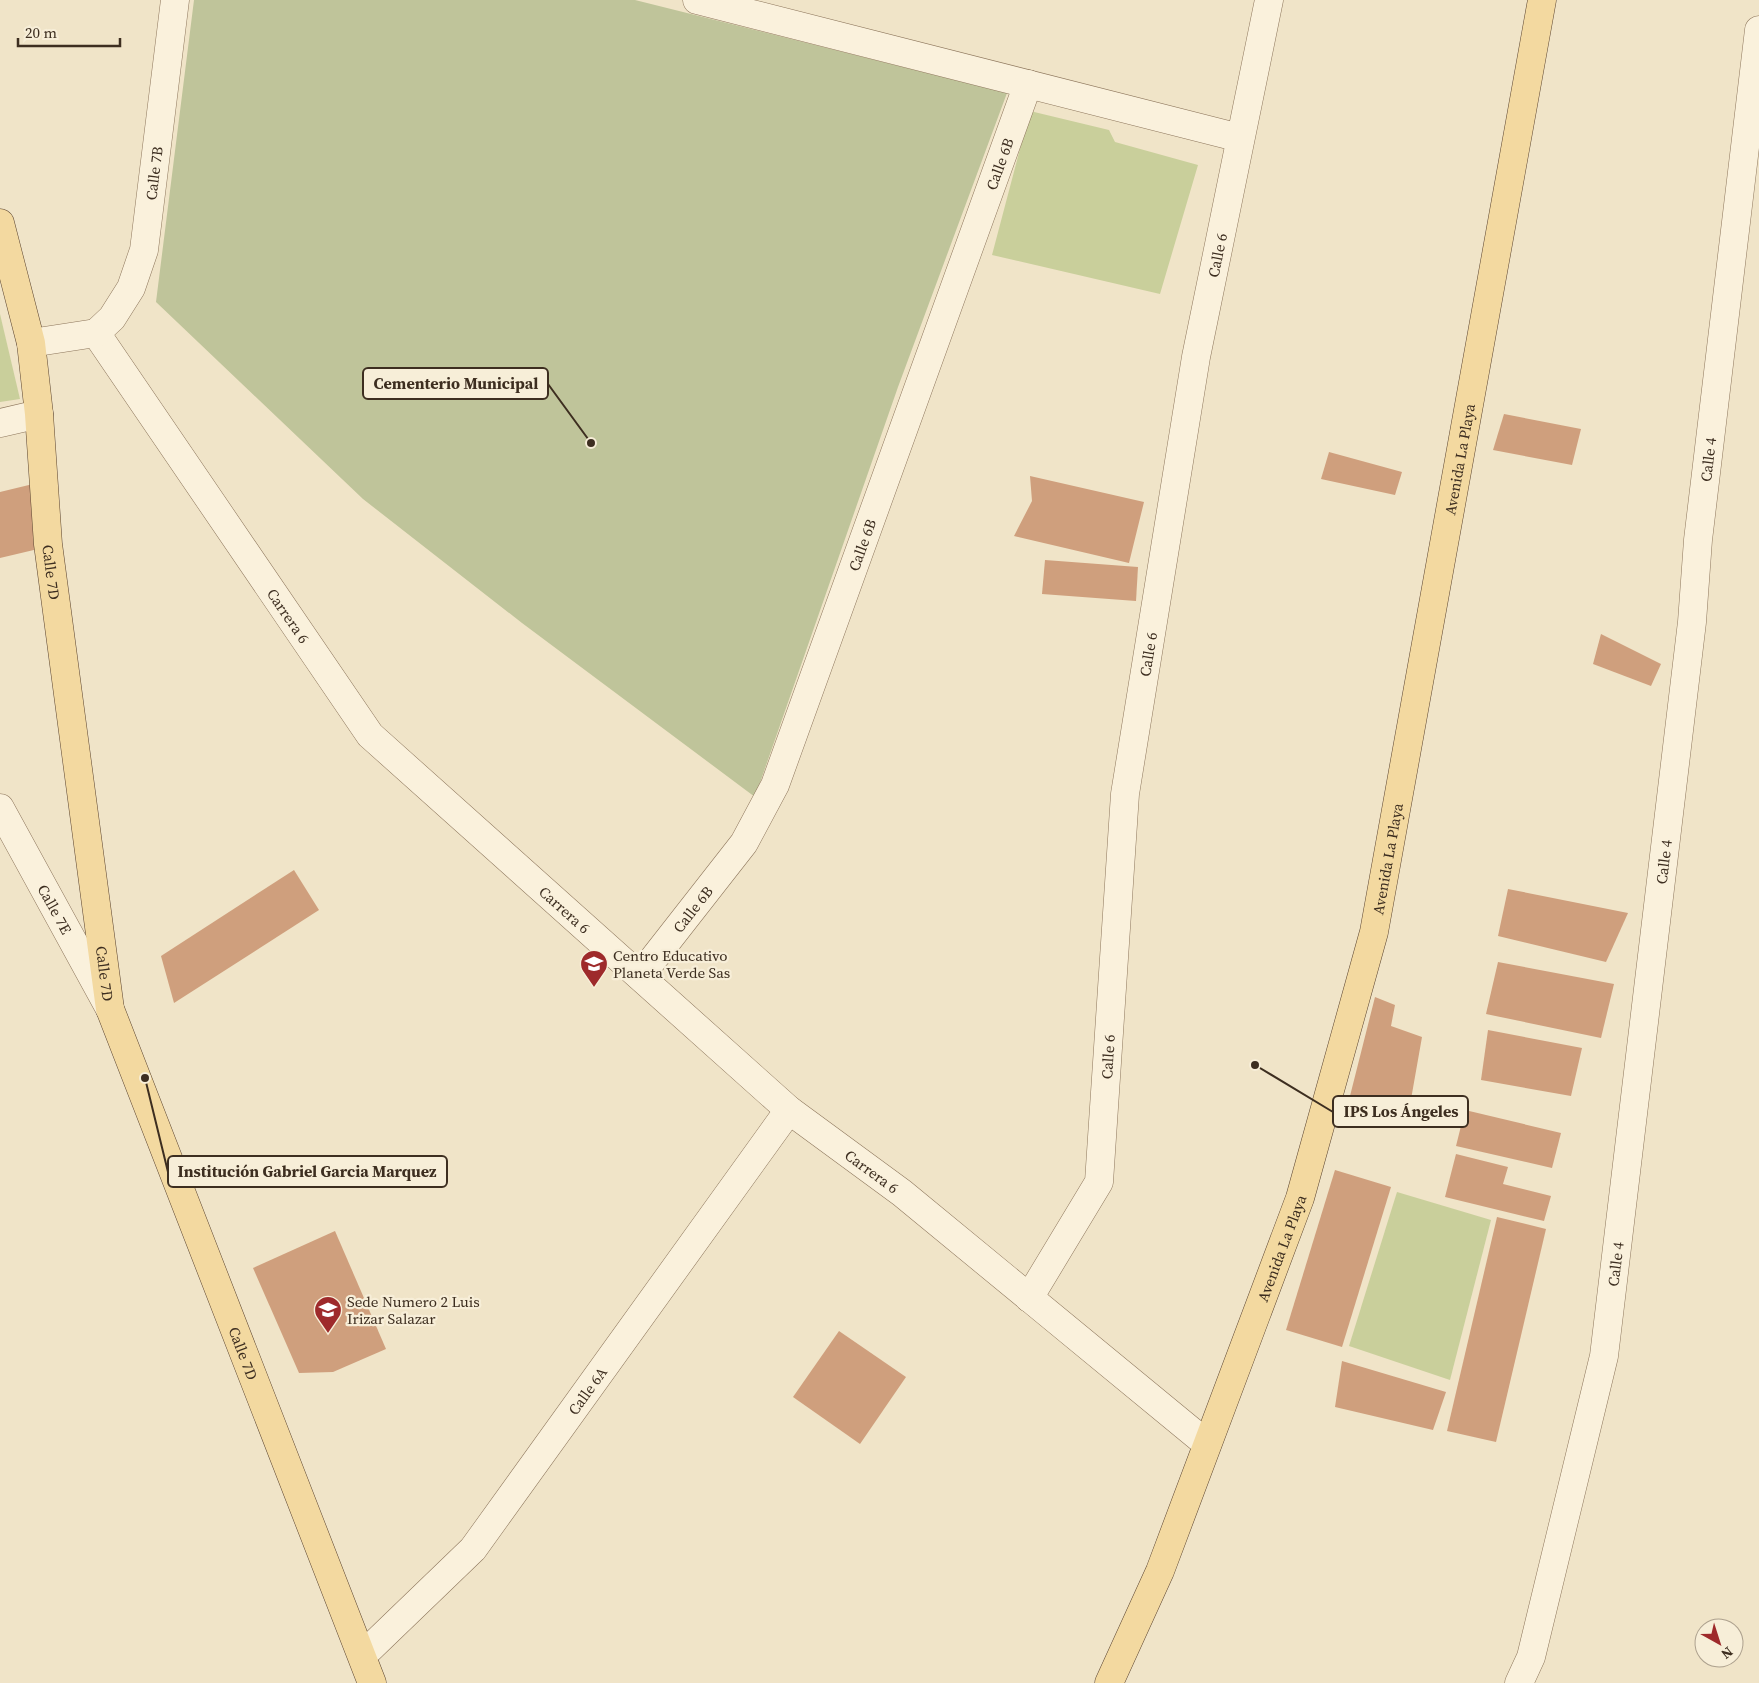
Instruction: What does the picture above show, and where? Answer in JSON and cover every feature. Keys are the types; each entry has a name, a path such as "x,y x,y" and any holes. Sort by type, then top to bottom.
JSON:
{"main road":[{"name":"Avenida La Playa","path":"1109,1683 1160,1571 1206,1444 1300,1198 1374,932 1542,0"},
{"name":"Calle 7D","path":"0,223 31,343 39,414 48,544 110,1009 372,1683"}],"street":[{"name":"Calle 7B","path":"96,333 112,318 131,288 144,250 175,0"},
{"path":"698,0 734,5 1028,84 1240,138"},
{"name":"Calle 6","path":"1029,1298 1099,1182 1125,794 1196,358 1269,0"},
{"name":"Calle 4","path":"1519,1683 1531,1657 1604,1356 1692,622 1700,530 1759,30"},
{"name":"Calle 6B","path":"640,976 744,843 775,785 1028,84"},
{"path":"31,343 96,333"},
{"name":"Carrera 6","path":"96,333 370,735 789,1110 902,1193 1206,1444"},
{"path":"0,423 39,414"},
{"name":"Calle 7E","path":"0,808 110,1009"},
{"name":"Calle 6A","path":"362,1655 473,1549 789,1110"}],"green space":[{"path":"194,0 635,0 1007,93 898,387 755,797 522,623 363,499 156,302"},
{"path":"1030,111 1109,130 1115,142 1198,165 1160,294 992,255"},
{"path":"0,314 20,399 0,402"},
{"path":"1397,1192 1491,1220 1450,1380 1349,1346"}],"building":[{"path":"1504,414 1581,429 1572,465 1493,450"},
{"path":"1329,452 1402,472 1395,495 1321,479"},
{"path":"1030,476 1144,502 1129,563 1014,536 1032,501"},
{"path":"33,484 38,549 0,558 0,492"},
{"path":"1045,560 1138,567 1136,601 1042,594"},
{"path":"1601,634 1661,664 1651,686 1593,664"},
{"path":"294,870 319,910 174,1003 161,956"},
{"path":"1508,889 1628,913 1606,962 1498,936"},
{"path":"1498,962 1614,984 1601,1038 1486,1014"},
{"path":"1375,997 1395,1005 1391,1026 1422,1037 1410,1105 1350,1096"},
{"path":"1488,1030 1582,1048 1571,1096 1481,1080"},
{"path":"1465,1110 1561,1133 1552,1168 1456,1146"},
{"path":"1456,1154 1508,1167 1503,1184 1551,1196 1544,1221 1445,1197"},
{"path":"1335,1170 1391,1187 1342,1347 1286,1330"},
{"path":"1497,1217 1546,1229 1496,1442 1447,1431"},
{"path":"335,1231 386,1349 333,1372 299,1373 253,1268"},
{"path":"839,1331 906,1377 860,1444 793,1397"},
{"path":"1342,1361 1446,1392 1433,1430 1335,1407"}],"place":[{"name":"Cementerio Municipal","path":"591,443"},
{"name":"Centro Educativo Planeta Verde Sas","path":"594,988"},
{"name":"IPS Los Ángeles","path":"1255,1065"},
{"name":"Institución Gabriel Garcia Marquez","path":"145,1078"},
{"name":"Sede Numero 2 Luis Irizar Salazar","path":"328,1334"}]}
